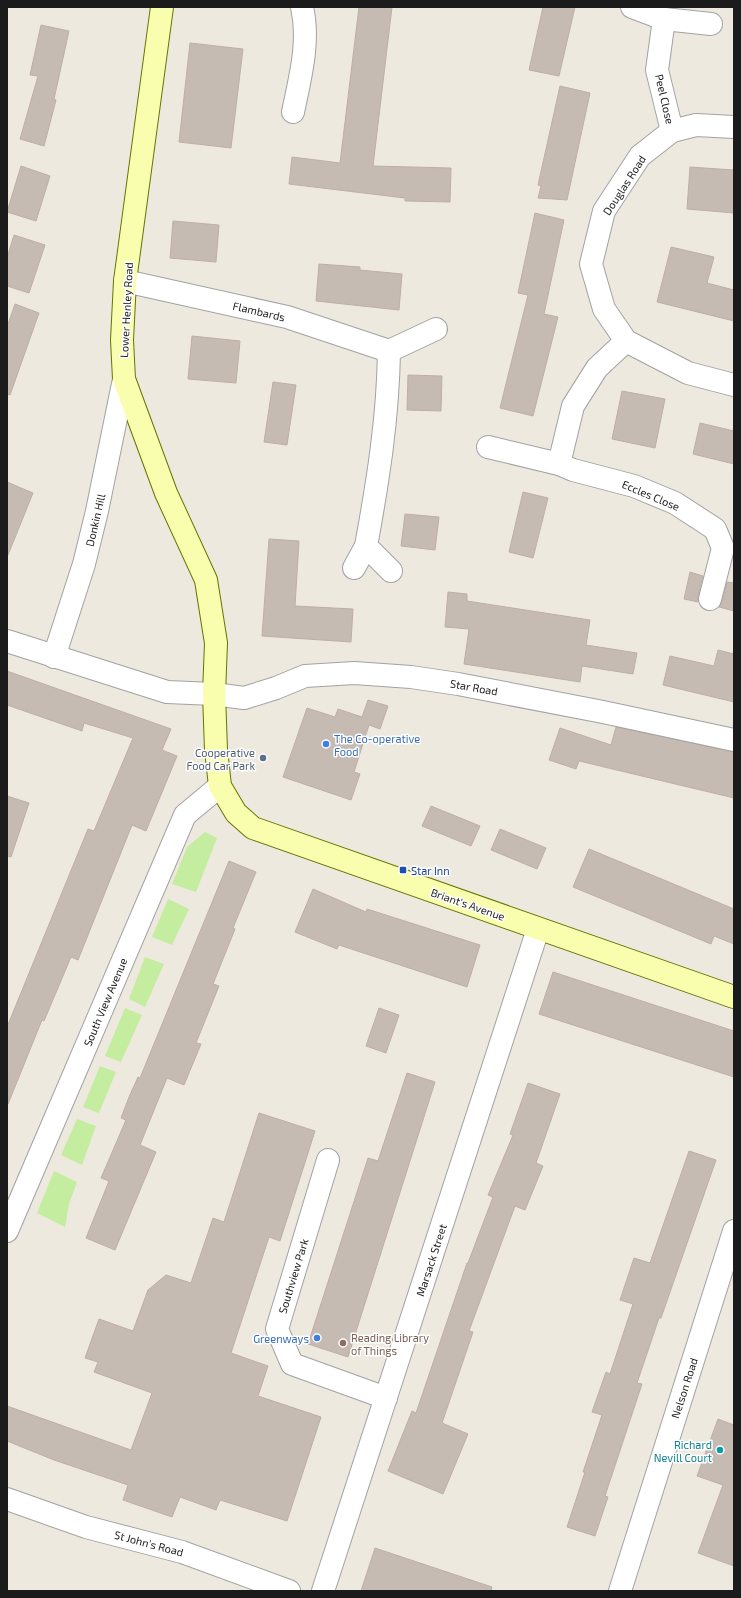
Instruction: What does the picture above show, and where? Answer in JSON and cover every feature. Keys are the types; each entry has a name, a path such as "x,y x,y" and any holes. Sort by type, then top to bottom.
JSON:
{"main road":[{"name":"Lower Henley Road","path":"162,7 125,281 122,340 124,380 166,493 206,580 216,643 214,694"},
{"path":"214,694 216,750 220,786"},
{"name":"Briant's Avenue","path":"220,786 236,813 253,828 734,997"}],"street":[{"path":"293,112 305,54 304,15 302,7"},
{"path":"632,7 664,19 711,24"},
{"name":"Peel Close","path":"664,19 657,70 672,131"},
{"path":"672,131 696,126 734,127"},
{"name":"Douglas Road","path":"672,131 640,156 604,211 591,264 604,309 626,341 688,373 734,385"},
{"name":"Flambards","path":"125,281 288,317 389,351"},
{"path":"354,568 366,546 382,452 388,393 389,351 436,329"},
{"path":"559,464 573,406 597,368 626,341"},
{"name":"Donkin Hill","path":"54,657 86,556 97,511 124,380"},
{"name":"Eccles Close","path":"488,447 559,464 573,470 634,486 675,503 715,530 723,548 710,599"},
{"path":"366,546 391,571"},
{"path":"7,640 54,657 167,692 214,694"},
{"name":"Star Road","path":"214,694 244,698 276,688 305,676 354,673 411,677 458,684 604,712 734,740"},
{"name":"South View Avenue","path":"7,1231 185,815 220,786"},
{"name":"Marsack Street","path":"323,1591 538,929"},
{"name":"Southview Park","path":"328,1160 277,1329 292,1364 386,1398"},
{"name":"Nelson Road","path":"620,1591 734,1231"},
{"name":"St John's Road","path":"7,1499 86,1527 182,1552 289,1591"}],"green space":[{"path":"205,832 217,838 196,892 172,884 187,847"},
{"path":"168,899 189,909 172,945 152,937"},
{"path":"145,957 164,964 145,1007 129,999"},
{"path":"125,1008 142,1015 121,1062 105,1056"},
{"path":"100,1066 116,1072 99,1113 83,1107"},
{"path":"77,1119 96,1126 82,1165 61,1155"},
{"path":"54,1171 77,1182 69,1204 65,1227 37,1213"}],"building":[{"path":"359,7 392,7 373,166 451,168 450,202 405,201 405,198 289,184 292,157 340,163"},
{"path":"543,7 575,7 559,76 529,70"},
{"path":"41,25 69,31 54,99 56,100 44,146 20,139 38,76 30,75"},
{"path":"190,43 243,49 231,148 179,142"},
{"path":"560,86 590,93 567,200 538,198 541,186 538,185"},
{"path":"21,166 50,176 36,221 7,212"},
{"path":"690,167 734,170 734,213 687,209"},
{"path":"535,213 564,220 544,314 558,317 533,416 500,408 528,295 518,293"},
{"path":"173,221 219,225 216,262 170,258"},
{"path":"14,235 45,245 29,293 7,286 7,258"},
{"path":"671,247 714,257 707,283 734,290 734,321 657,302"},
{"path":"319,264 360,267 360,270 402,274 399,310 316,301"},
{"path":"15,304 39,313 10,395 7,394 7,327"},
{"path":"192,336 240,341 236,383 188,379"},
{"path":"408,375 442,376 441,411 407,410"},
{"path":"273,382 296,385 287,445 264,442"},
{"path":"622,391 665,399 655,448 612,439"},
{"path":"700,423 734,431 734,464 693,454"},
{"path":"7,482 33,493 8,555 7,555"},
{"path":"523,492 548,498 533,558 509,552"},
{"path":"405,514 439,517 435,550 401,546"},
{"path":"269,539 299,541 295,606 353,609 351,642 262,636"},
{"path":"690,572 703,576 698,602 684,599"},
{"path":"727,582 734,583 734,611 719,607 722,602"},
{"path":"448,592 467,594 467,601 590,620 586,645 637,653 633,674 582,666 580,682 464,664 469,629 445,627"},
{"path":"718,650 734,654 734,702 663,685 670,656 714,666"},
{"path":"7,671 171,729 162,750 177,756 146,831 132,825 78,960 71,957 44,1021 42,1020 8,1104 7,1027 88,829 94,831 133,738 84,723 82,731 7,705"},
{"path":"368,700 388,706 380,729 369,725 354,772 360,774 351,800 283,777 307,708 335,717 338,709 362,717"},
{"path":"616,727 734,752 734,798 579,761 576,769 549,760 560,728 611,745"},
{"path":"7,796 29,803 11,857 7,856"},
{"path":"431,806 480,826 471,846 422,826"},
{"path":"500,829 546,848 537,869 491,850"},
{"path":"589,849 734,909 734,944 714,936 711,944 573,887"},
{"path":"229,861 256,872 233,928 235,929 213,984 219,986 196,1043 201,1044 184,1085 167,1078 140,1145 156,1152 115,1250 86,1238 109,1181 101,1178 126,1120 121,1118 129,1097 138,1077 140,1078"},
{"path":"313,889 366,912 367,909 480,945 467,987 339,945 337,949 295,932"},
{"path":"553,972 734,1031 734,1077 539,1014"},
{"path":"379,1008 399,1015 386,1053 366,1046"},
{"path":"407,1073 435,1082 348,1357 308,1344 368,1158 378,1161"},
{"path":"528,1083 560,1094 536,1163 543,1166 525,1210 515,1206 469,1331 473,1332 442,1423 468,1434 443,1494 388,1471 412,1411 416,1413 467,1263 493,1197 488,1195 513,1135 510,1134"},
{"path":"259,1113 315,1131 280,1241 269,1237 231,1353 268,1366 258,1396 321,1417 287,1521 220,1500 216,1510 180,1497 172,1517 123,1500 128,1485 54,1460 7,1441 7,1406 131,1450 152,1393 94,1372 98,1362 85,1358 99,1319 133,1331 148,1290 166,1275 191,1283 213,1218 224,1222"},
{"path":"689,1151 716,1160 637,1383 642,1384 605,1496 608,1497 595,1536 567,1527 602,1415 592,1412 606,1372 610,1374 633,1304 620,1300 634,1258 650,1263"},
{"path":"718,1419 734,1425 734,1566 698,1553 723,1485 697,1476"},
{"path":"375,1548 492,1587 491,1591 361,1591"}],"place":[{"name":"The Co-operative Food","path":"326,744"},
{"name":"Cooperative Food Car Park","path":"263,758"},
{"name":"Star Inn","path":"403,870"},
{"name":"Greenways","path":"317,1338"},
{"name":"Reading Library of Things","path":"343,1343"},
{"name":"Richard Nevill Court","path":"720,1450"}]}
